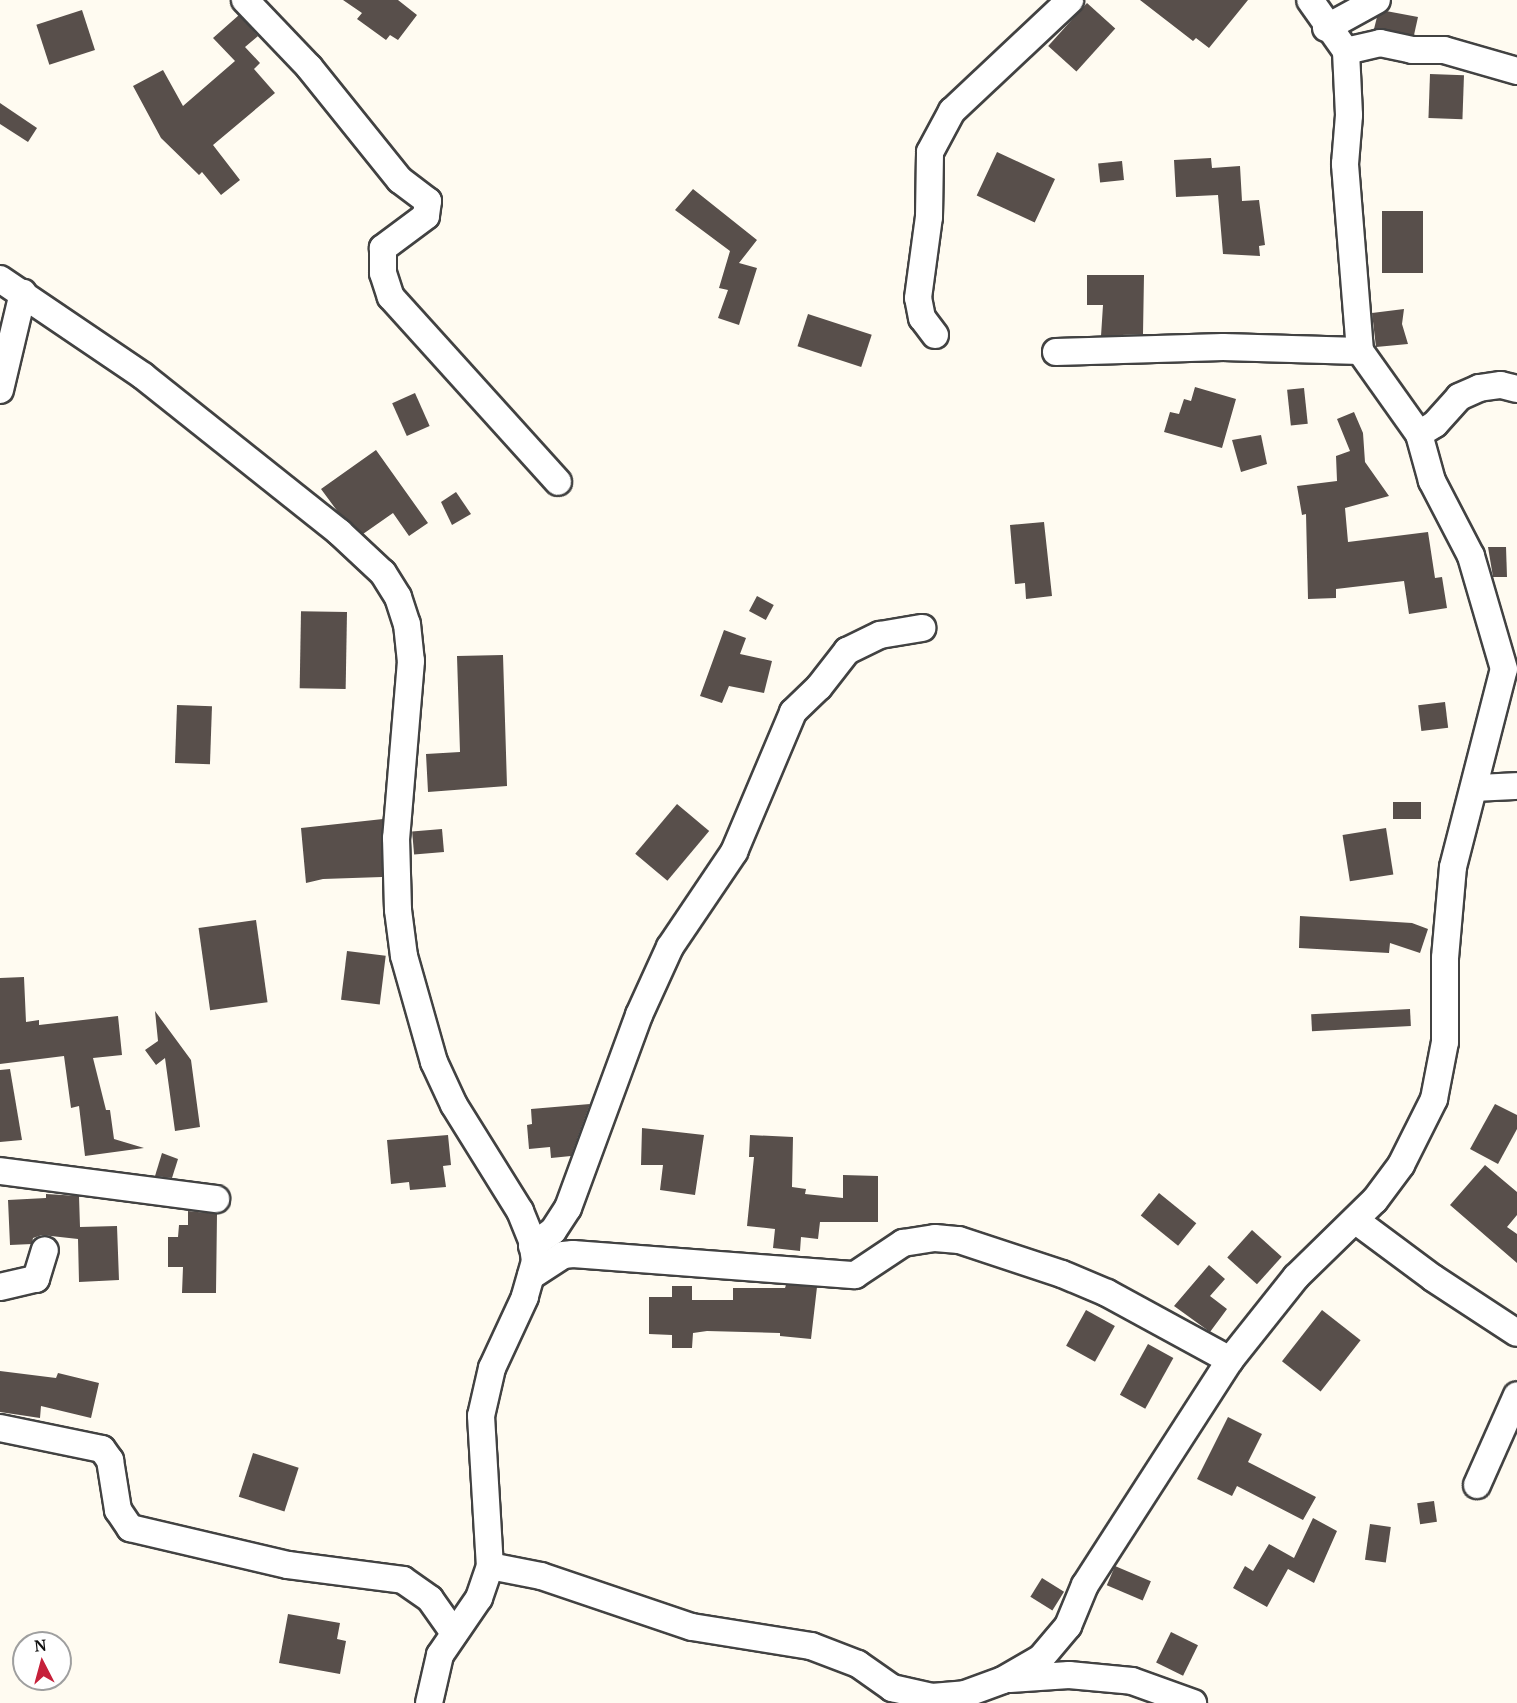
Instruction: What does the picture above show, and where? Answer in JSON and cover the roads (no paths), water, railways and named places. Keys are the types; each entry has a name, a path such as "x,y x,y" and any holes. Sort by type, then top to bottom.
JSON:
{"street":[{"path":"245,0 309,67 400,180 428,201 426,216 383,248 383,273 391,297 558,482"},
{"path":"935,335 922,318 918,298 929,217 930,152 952,111 1070,0"},
{"path":"490,1566 541,1576 692,1627 811,1646 858,1664 902,1696 932,1697 965,1694 1003,1680 1041,1658 1068,1626 1085,1585 1230,1360 1296,1277 1376,1200 1401,1165 1434,1099 1444,1042 1445,958 1453,867 1510,665 1471,556 1432,481 1419,434 1360,351 1347,188 1349,115 1346,51 1326,28 1310,0"},
{"path":"1326,28 1377,0"},
{"path":"1346,51 1380,43 1412,50 1444,50 1517,71"},
{"path":"0,279 143,376 339,532 383,573 398,597 407,624 411,661 396,838 398,910 404,956 434,1062 454,1105 520,1211 532,1246 531,1276 492,1368 481,1416 490,1566 479,1598 440,1654 429,1703"},
{"path":"0,390 23,294"},
{"path":"1056,352 1223,347 1360,351"},
{"path":"1419,434 1435,424 1459,397 1479,388 1501,385 1517,389"},
{"path":"532,1246 553,1231 568,1208 639,1015 670,947 734,852 793,712 819,687 847,651 880,635 922,628"},
{"path":"1476,788 1517,786"},
{"path":"0,1171 216,1199"},
{"path":"1355,1220 1433,1278 1517,1333"},
{"path":"531,1276 563,1255 573,1254 855,1275 903,1243 935,1238 959,1240 1062,1274 1107,1293 1230,1360"},
{"path":"0,1287 36,1279 45,1250"},
{"path":"1477,1485 1517,1395"},
{"path":"0,1428 102,1449 110,1460 118,1510 130,1528 288,1566 403,1580 430,1599 454,1633"},
{"path":"1003,1680 1069,1675 1120,1679 1193,1703"}]}
